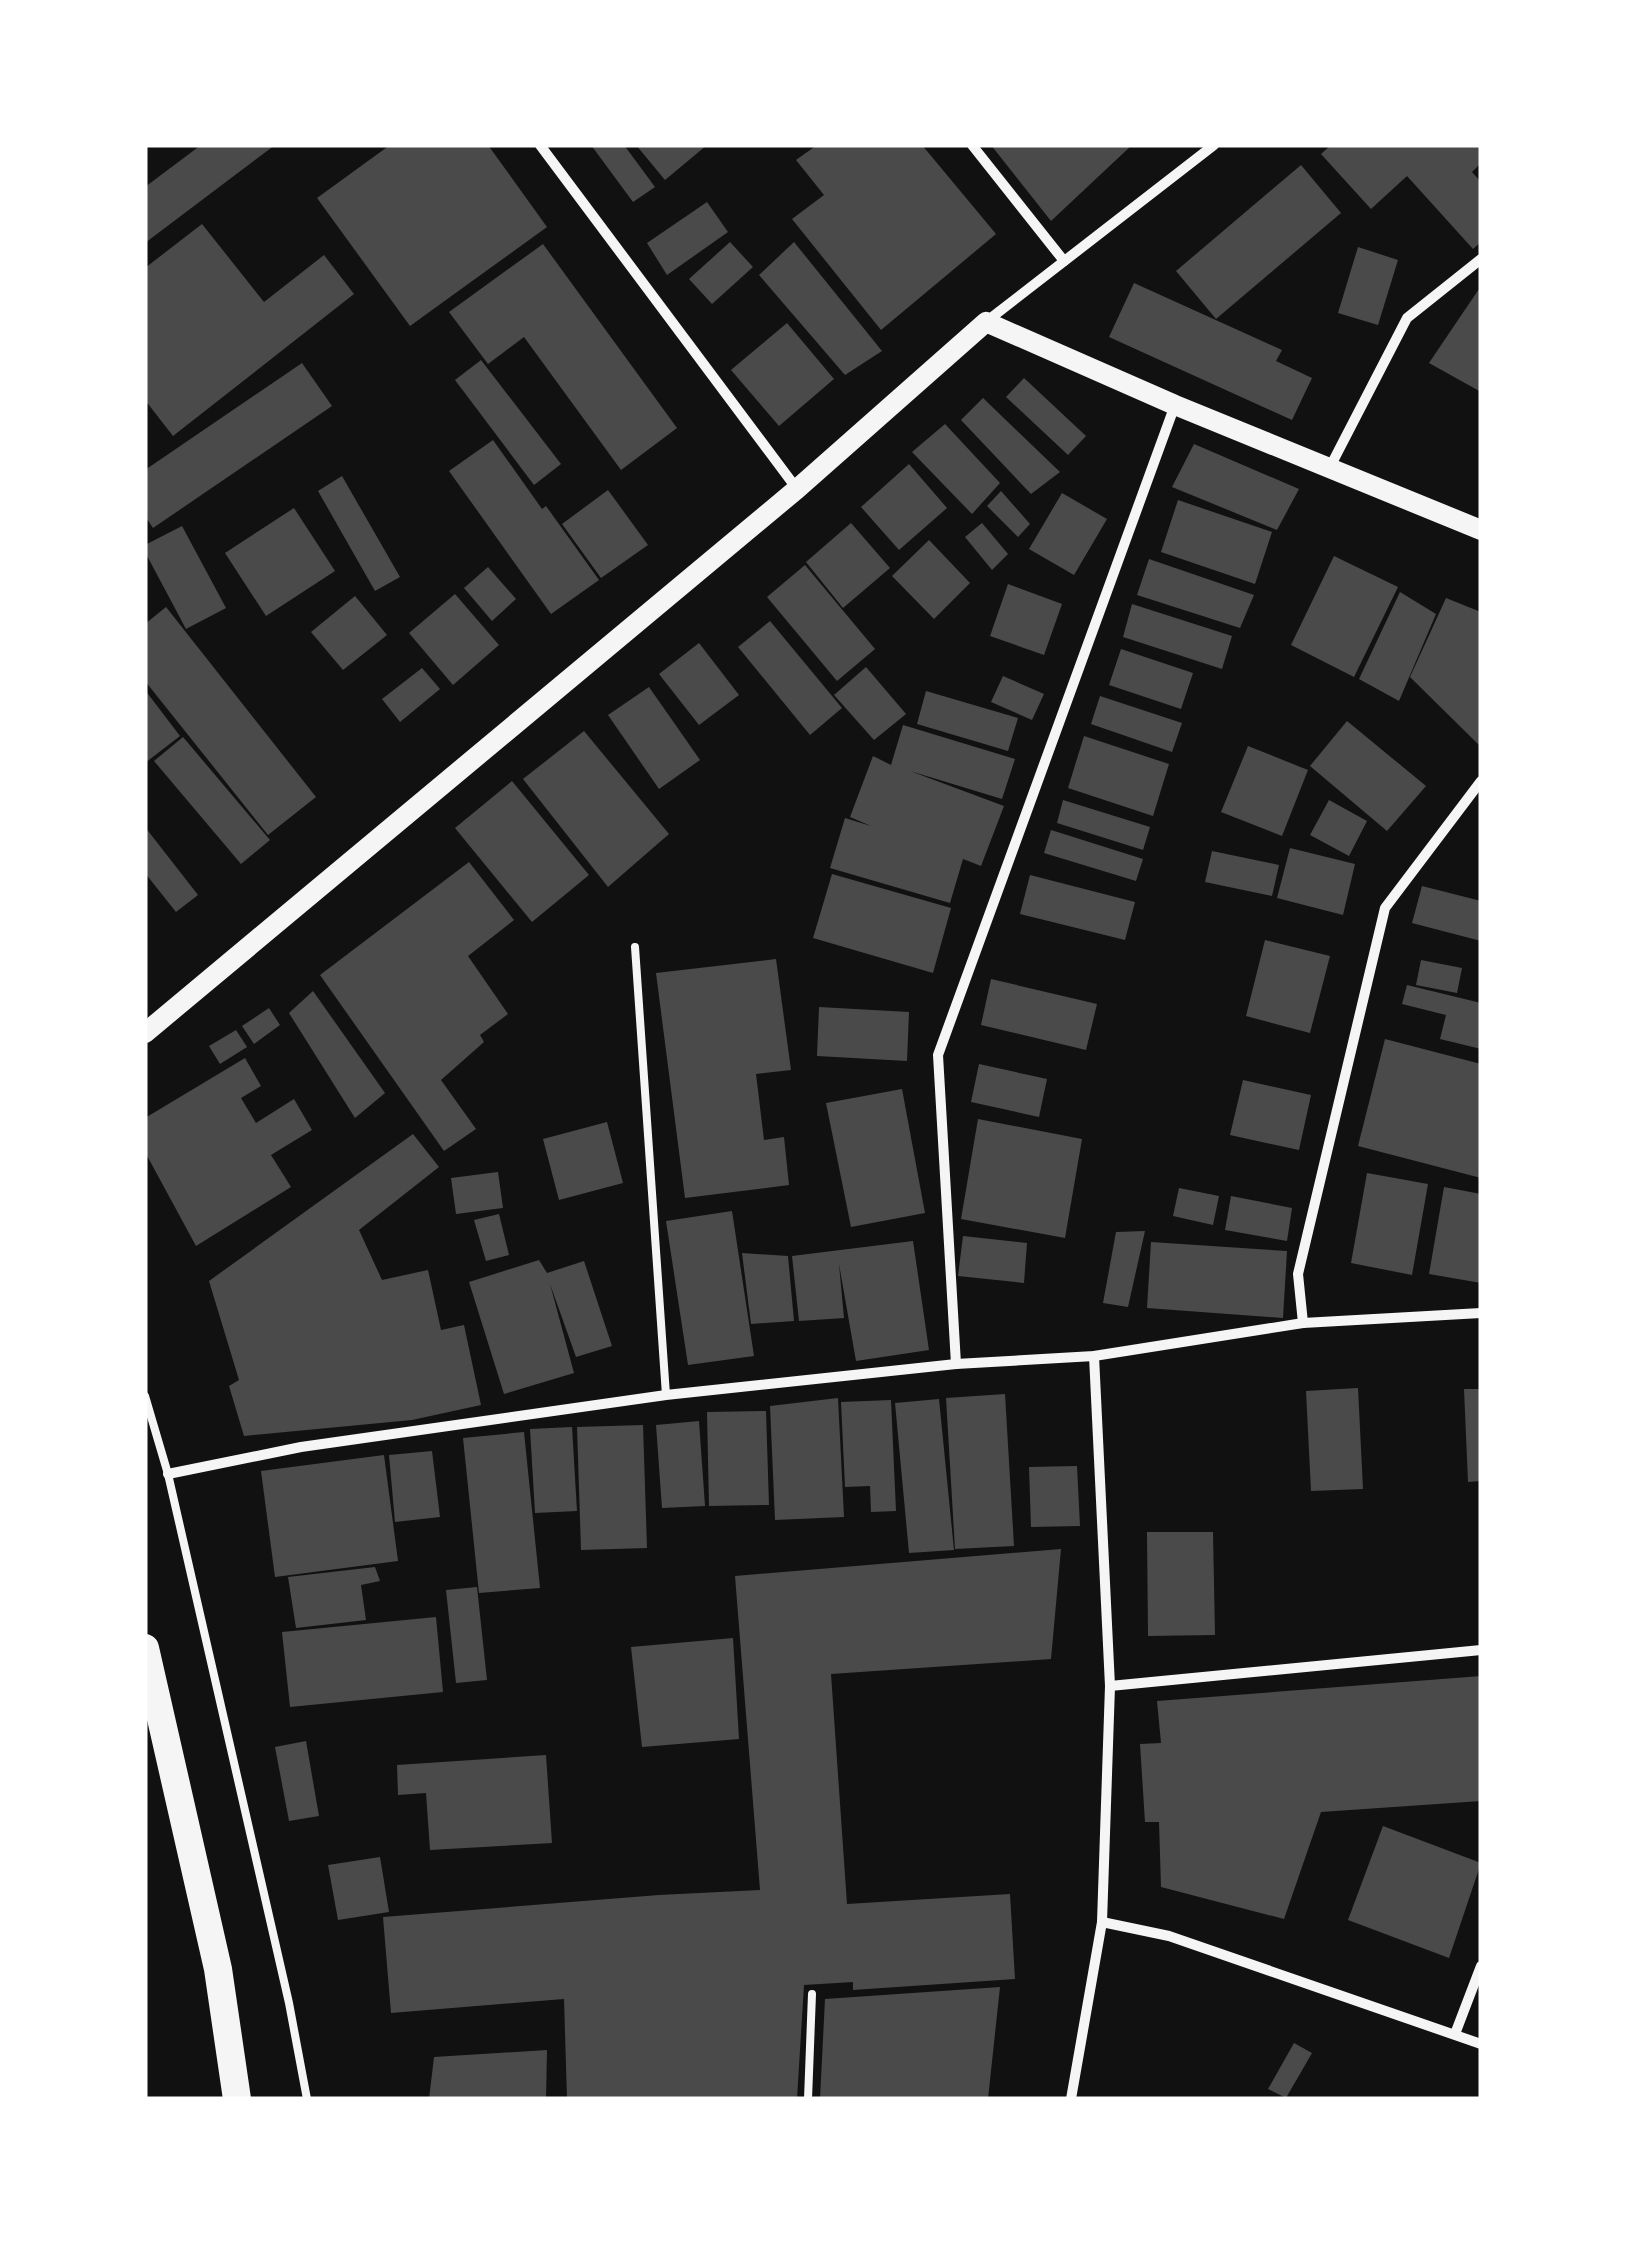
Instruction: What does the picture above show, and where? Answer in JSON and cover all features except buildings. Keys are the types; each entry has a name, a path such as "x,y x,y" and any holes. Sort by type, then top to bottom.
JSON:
{"highway":[{"path":"145,1648 218,1969 237,2099"}],"main road":[{"path":"145,1033 798,489 986,322 1175,405 1481,530"}],"street":[{"path":"540,145 798,489"},
{"path":"972,145 1064,260"},
{"path":"986,322 1214,145"},
{"path":"1330,468 1407,318 1481,259"},
{"path":"956,1364 938,1055 1175,405"},
{"path":"1302,1323 1298,1274 1385,908 1481,781"},
{"path":"168,1474 300,1447 666,1395 956,1364 1094,1356 1302,1323 1481,1313"},
{"path":"1071,2099 1102,1922 1110,1686 1094,1356"},
{"path":"1110,1686 1481,1650"},
{"path":"1102,1922 1169,1936 1481,2044"},
{"path":"1455,2034 1481,1966"}],"lane":[{"path":"635,946 666,1395"},
{"path":"145,1396 168,1474 289,2003 307,2099"},
{"path":"808,2099 812,1994"}]}
